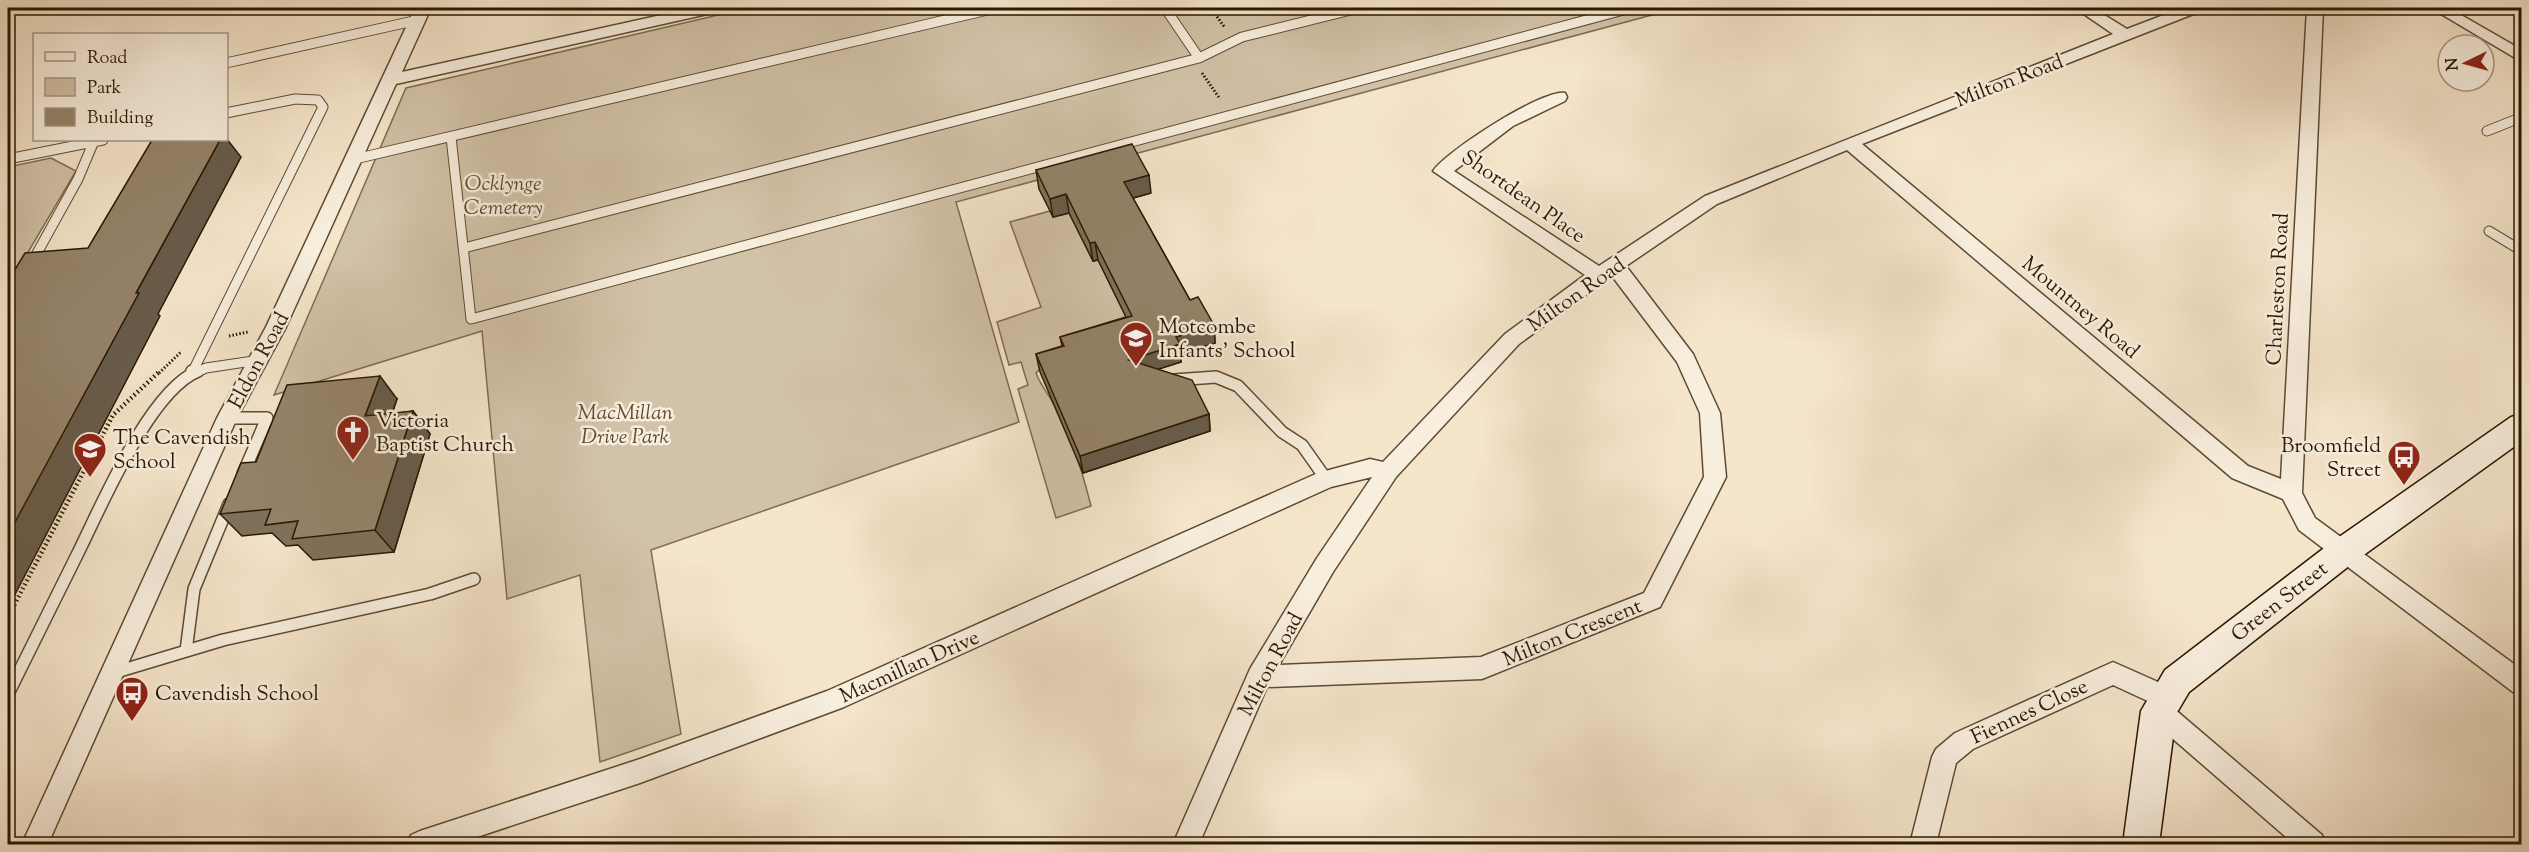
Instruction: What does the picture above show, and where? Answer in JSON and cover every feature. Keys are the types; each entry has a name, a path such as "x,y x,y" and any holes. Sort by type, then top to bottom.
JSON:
{"street":[{"path":"391,80 712,8"},
{"path":"2083,8 2125,35"},
{"name":"Milton Road","path":"1186,844 1259,677 1324,565 1388,471 1512,339 1711,200 1849,143 2195,8"},
{"name":"Charleston Road","path":"2291,494 2315,8"},
{"path":"2439,8 2522,57"},
{"name":"Eldon Road","path":"35,844 226,418 260,360 355,159 420,14"},
{"name":"Shortdean Place","path":"1559,97 1506,122 1442,171 1607,271"},
{"name":"Mountney Road","path":"1849,143 2240,472 2291,494"},
{"name":"Milton Crescent","path":"1259,677 1482,668 1652,600 1714,477 1710,413 1686,360 1607,271"},
{"name":"Green Street","path":"2163,704 2177,681 2343,552 2520,429"},
{"name":"Macmillan Drive","path":"420,844 640,771 835,699 1326,479 1370,468 1388,471"},
{"path":"2291,494 2307,524 2522,684"},
{"name":"Fiennes Close","path":"1923,844 1945,757 1964,741 2113,673 2163,704 2313,844"},
{"path":"2141,844 2163,704"}],"lane":[{"path":"355,159 996,8"},
{"path":"1165,8 1199,58"},
{"path":"464,248 1199,58 1242,37 1359,8"},
{"path":"451,137 471,318 1631,8"},
{"path":"228,62 420,14"},
{"path":"191,374 323,107 318,100 295,99 228,113"},
{"path":"2487,131 2522,117"},
{"path":"8,159 93,141"},
{"path":"24,276 97,141"},
{"path":"2489,231 2522,251"},
{"path":"8,694 132,446 167,395 191,374 206,368 260,360"},
{"path":"1168,381 1204,375 1226,379 1243,386 1283,434 1301,444 1326,479"},
{"path":"186,651 194,589 213,538 265,427 267,418 226,418"},
{"path":"110,674 186,651 430,594 474,579"}],"path":[{"path":"1199,58 1196,63 1231,115"}],"green space":[{"name":"Ocklynge Cemetery","path":"748,8 1678,8 956,202 1019,422 651,550 681,734 600,762 580,575 507,599 482,331 274,395 406,88"},
{"path":"51,158 76,171 8,286 8,167"},
{"path":"1050,211 1053,217 1069,213 1093,261 1098,260 1135,335 1047,362 1036,373 1070,438 1091,506 1056,518 1018,389 1028,385 1021,362 1009,365 997,322 1041,307 1010,222"}],"building":[{"path":"151,141 219,141 8,535 8,281 25,253 88,248"},
{"path":"1132,144 1149,175 1124,182 1190,300 1198,297 1214,325 1176,337 1180,344 1129,360 1192,380 1209,414 1080,456 1036,354 1064,346 1060,337 1132,316 1095,242 1090,243 1066,194 1050,199 1036,170"},
{"name":"Victoria Baptist Church","path":"380,376 365,416 413,411 375,530 292,539 298,521 265,525 271,509 220,514 241,463 256,462 287,385"}],"place":[{"name":"Motcombe Infants' School","path":"1136,367"},
{"name":"Victoria Baptist Church","path":"353,461"},
{"name":"The Cavendish School","path":"90,478"},
{"name":"Broomfield Street","path":"2404,486"},
{"name":"Cavendish School","path":"132,722"}],"park label":[{"name":"MacMillan Drive Park","path":"625,424"}]}
